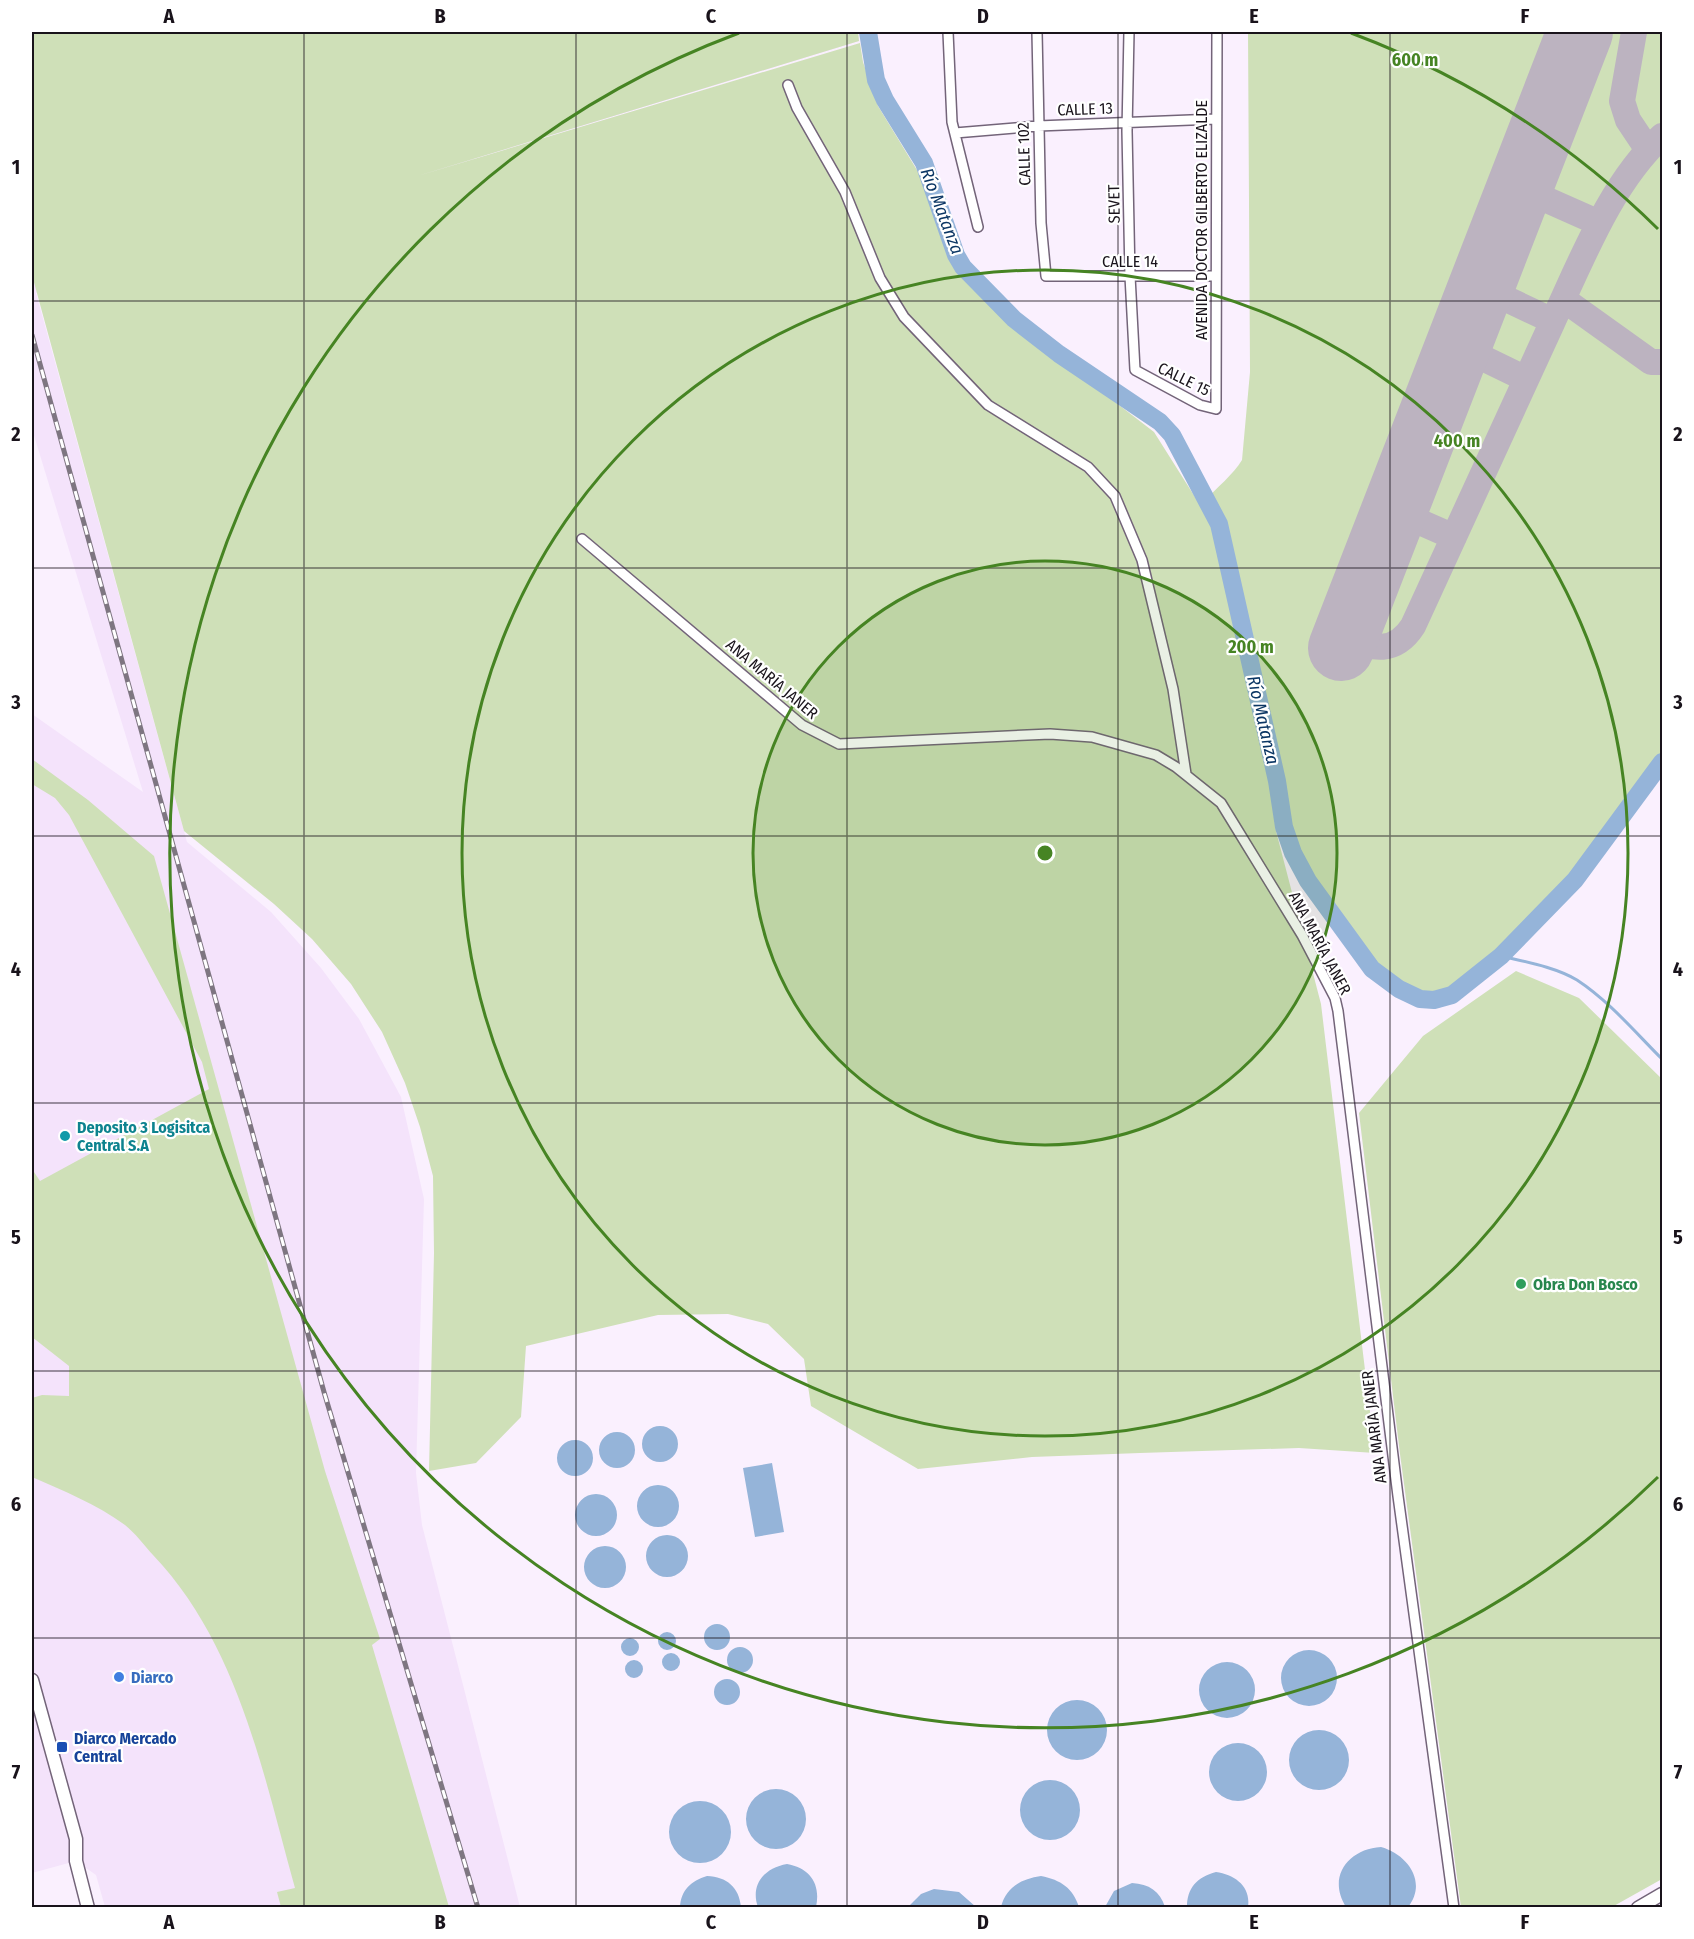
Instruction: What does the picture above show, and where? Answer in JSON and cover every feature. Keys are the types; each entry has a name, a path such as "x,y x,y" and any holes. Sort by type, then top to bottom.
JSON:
{"street":[{"path":"948,32 955,133 978,227"},
{"name":"CALLE 102","path":"1037,32 1041,223 1046,276"},
{"name":"SEVET","path":"1129,32 1130,276 1134,366 1140,374"},
{"name":"AVENIDA DOCTOR GILBERTO ELIZALDE","path":"1216,409 1217,32"},
{"path":"788,85 797,108 845,192 880,278 904,317 988,405 1088,467 1115,496 1142,560 1173,689 1186,774"},
{"name":"CALLE 13","path":"955,133 1038,126 1216,119"},
{"name":"CALLE 14","path":"1046,276 1215,276"},
{"name":"CALLE 15","path":"1140,374 1200,405 1216,409"},
{"name":"ANA MARÍA JANER","path":"582,539 802,725 838,744 1050,734 1092,737 1156,755 1186,774 1221,803 1302,935 1335,998 1338,1011 1399,1508 1454,1908"},
{"path":"32,1680 76,1839 76,1861 88,1908"},
{"path":"1638,1908 1662,1894"}],"shaded area":[{"path":"32,32 858,32 859,41 36,293 187,842 271,912 321,968 359,1019 401,1097 424,1199 416,1473 422,1525 520,1907 105,1907 96,1875 76,1861 32,1873 32,714 143,792 32,429"}],"green space":[{"path":"32,32 858,32 859,41 414,177 860,43 863,62 878,106 920,175 957,267 1011,322 1154,432 1212,524 1269,782 1276,831 1321,1004 1375,1453 1299,1448 1140,1453 1032,1457 918,1469 811,1406 804,1359 768,1324 728,1314 658,1315 526,1346 521,1417 476,1463 429,1471 434,1253 433,1176 420,1127 405,1083 382,1032 351,984 312,939 274,904 184,831 32,275"},
{"path":"1248,32 1662,32 1662,762 1562,896 1501,956 1452,995 1434,1000 1420,999 1399,989 1372,969 1308,881 1293,853 1284,827 1277,781 1219,524 1205,501 1230,476 1242,460 1250,372"},
{"path":"32,759 88,800 154,856 325,1471 380,1639 372,1645 449,1907 281,1907 277,1892 295,1888 244,1712 207,1628 182,1590 129,1528 91,1504 32,1477 32,1398 42,1395 69,1396 69,1366 32,1337 32,1169 40,1181 209,1089 202,1062 69,815 55,798 32,784"},
{"name":"Obra Don Bosco","path":"1516,971 1579,998 1662,1079 1662,1879 1612,1907 1461,1907 1400,1454 1359,1113 1423,1036"}],"water":[{"path":"660,1426 673,1431 678,1444 673,1457 660,1462 647,1457 642,1444 647,1431"},
{"path":"617,1432 630,1437 635,1450 630,1463 617,1468 604,1463 599,1450 604,1437"},
{"path":"575,1440 588,1445 593,1458 588,1471 575,1476 562,1471 557,1458 562,1445"},
{"path":"772,1463 784,1532 755,1537 743,1468"},
{"path":"658,1485 673,1491 679,1506 673,1521 658,1527 643,1521 637,1506 643,1491"},
{"path":"596,1494 611,1500 617,1515 611,1530 596,1536 581,1530 575,1515 581,1500"},
{"path":"667,1535 682,1541 688,1556 682,1571 667,1577 652,1571 646,1556 652,1541"},
{"path":"605,1546 620,1552 626,1567 620,1582 605,1588 590,1582 584,1567 590,1552"},
{"path":"717,1624 726,1628 730,1637 726,1646 717,1650 708,1646 704,1637 708,1628"},
{"path":"667,1632 675,1637 676,1641 671,1649 667,1650 659,1645 658,1641 663,1633"},
{"path":"630,1638 638,1643 639,1647 634,1655 630,1656 622,1651 621,1647 626,1639"},
{"path":"740,1647 749,1651 753,1660 749,1669 740,1673 731,1669 727,1660 731,1651"},
{"path":"1303,1650 1315,1650 1329,1658 1337,1672 1335,1689 1329,1698 1315,1706 1303,1706 1286,1694 1281,1684 1281,1672 1293,1655"},
{"path":"671,1653 679,1658 680,1662 675,1670 671,1671 663,1666 662,1662 667,1654"},
{"path":"634,1660 642,1665 643,1669 638,1677 634,1678 626,1673 625,1669 630,1661"},
{"path":"1221,1662 1233,1662 1243,1666 1251,1674 1255,1690 1251,1706 1243,1714 1233,1718 1221,1718 1211,1714 1203,1706 1199,1696 1199,1684 1203,1674 1211,1666"},
{"path":"727,1679 736,1683 740,1692 736,1701 727,1705 718,1701 714,1692 718,1683"},
{"path":"1071,1700 1083,1700 1099,1708 1105,1718 1107,1730 1105,1742 1099,1752 1083,1760 1071,1760 1055,1752 1047,1736 1047,1724 1055,1708"},
{"path":"1319,1730 1336,1735 1344,1743 1349,1760 1344,1777 1336,1785 1319,1790 1302,1785 1294,1777 1289,1760 1294,1743 1302,1735"},
{"path":"1232,1743 1244,1743 1259,1751 1267,1766 1267,1778 1259,1793 1244,1801 1232,1801 1217,1793 1209,1778 1209,1766 1217,1751"},
{"path":"1044,1780 1056,1780 1072,1788 1078,1798 1080,1810 1078,1822 1072,1832 1056,1840 1044,1840 1028,1832 1020,1816 1020,1804 1028,1788"},
{"path":"770,1789 782,1789 798,1797 804,1807 806,1819 804,1831 798,1841 782,1849 770,1849 754,1841 746,1825 746,1813 754,1797"},
{"path":"700,1801 717,1806 722,1810 726,1815 731,1832 726,1849 722,1854 717,1858 700,1863 683,1858 678,1854 674,1849 669,1832 674,1815 678,1810 683,1806"},
{"path":"1381,1847 1399,1856 1412,1870 1416,1888 1414,1898 1408,1907 1346,1907 1339,1885 1344,1866 1359,1853"},
{"path":"787,1864 802,1869 812,1878 817,1891 816,1907 758,1907 756,1892 761,1879 772,1869"},
{"path":"1216,1872 1235,1879 1244,1887 1248,1907 1187,1907 1187,1900 1194,1884 1203,1877"},
{"path":"707,1876 720,1878 731,1884 738,1894 741,1907 680,1907 682,1896 688,1887"},
{"path":"1041,1876 1055,1880 1070,1890 1079,1907 1001,1907 1003,1900 1015,1885"},
{"path":"1132,1883 1153,1889 1165,1907 1105,1907 1114,1891"},
{"path":"934,1889 959,1892 976,1907 908,1907 921,1894"}],"waterway":[{"name":"Río Matanza","path":"868,32 876,80 885,100 924,163 956,255 963,267 1014,319 1059,354 1160,422 1172,435 1219,524 1277,781 1284,827 1293,853 1308,881 1372,969 1399,989 1420,999 1434,1000 1452,995 1501,956 1575,880 1662,762"},
{"path":"1501,956 1550,968 1577,980 1611,1007 1662,1059"}],"taxiway":[{"path":"1634,32 1622,101 1628,120 1648,150"},
{"path":"1553,321 1599,223 1613,199 1644,155 1662,136"},
{"path":"1520,188 1599,223"},
{"path":"1345,639 1374,647 1383,647 1399,641 1413,626 1553,321 1481,287"},
{"path":"1563,299 1651,362 1662,362"},
{"path":"1458,346 1526,379"},
{"path":"1395,511 1454,537"}],"runway":[{"path":"1341,648 1580,32"}],"railway":[{"path":"32,335 324,1392 478,1908"}],"place":[{"name":"Deposito 3 Logisitca Central S.A","path":"65,1136"},
{"name":"Obra Don Bosco","path":"1521,1284"},
{"name":"Diarco","path":"119,1677"},
{"name":"Diarco Mercado Central","path":"62,1747"}]}
